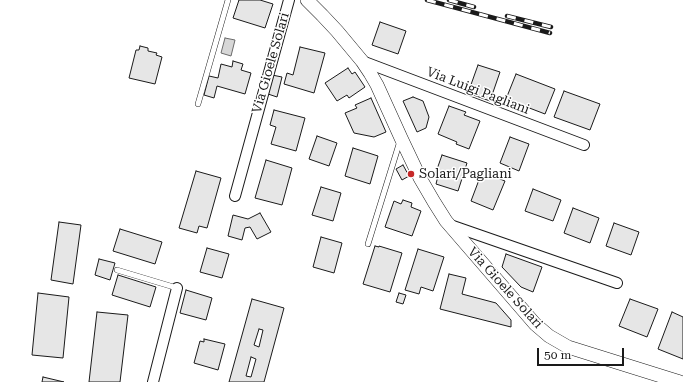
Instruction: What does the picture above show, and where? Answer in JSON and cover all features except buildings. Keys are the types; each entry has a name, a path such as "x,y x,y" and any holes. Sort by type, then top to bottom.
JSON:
{"street":[{"name":"Via Gioele Solari","path":"235,196 289,0"},
{"name":"Via Gioele Solari","path":"306,0 337,31 370,73 426,190 450,225 528,316 549,336 568,346 680,382"},
{"name":"Via Luigi Pagliani","path":"362,61 584,145"},
{"name":"Via Gioele Solari","path":"450,225 617,283"},
{"path":"153,382 177,288"}],"lane":[{"path":"198,104 228,0"},
{"path":"368,244 401,138"},
{"path":"117,270 177,288"}],"shaded area":[{"path":"225,38 235,40 231,56 221,53"}],"railway":[{"path":"427,0 550,33"},
{"path":"449,0 474,7"},
{"path":"507,16 551,27"}],"place":[{"name":"Solari/Pagliani","path":"411,174"}]}
